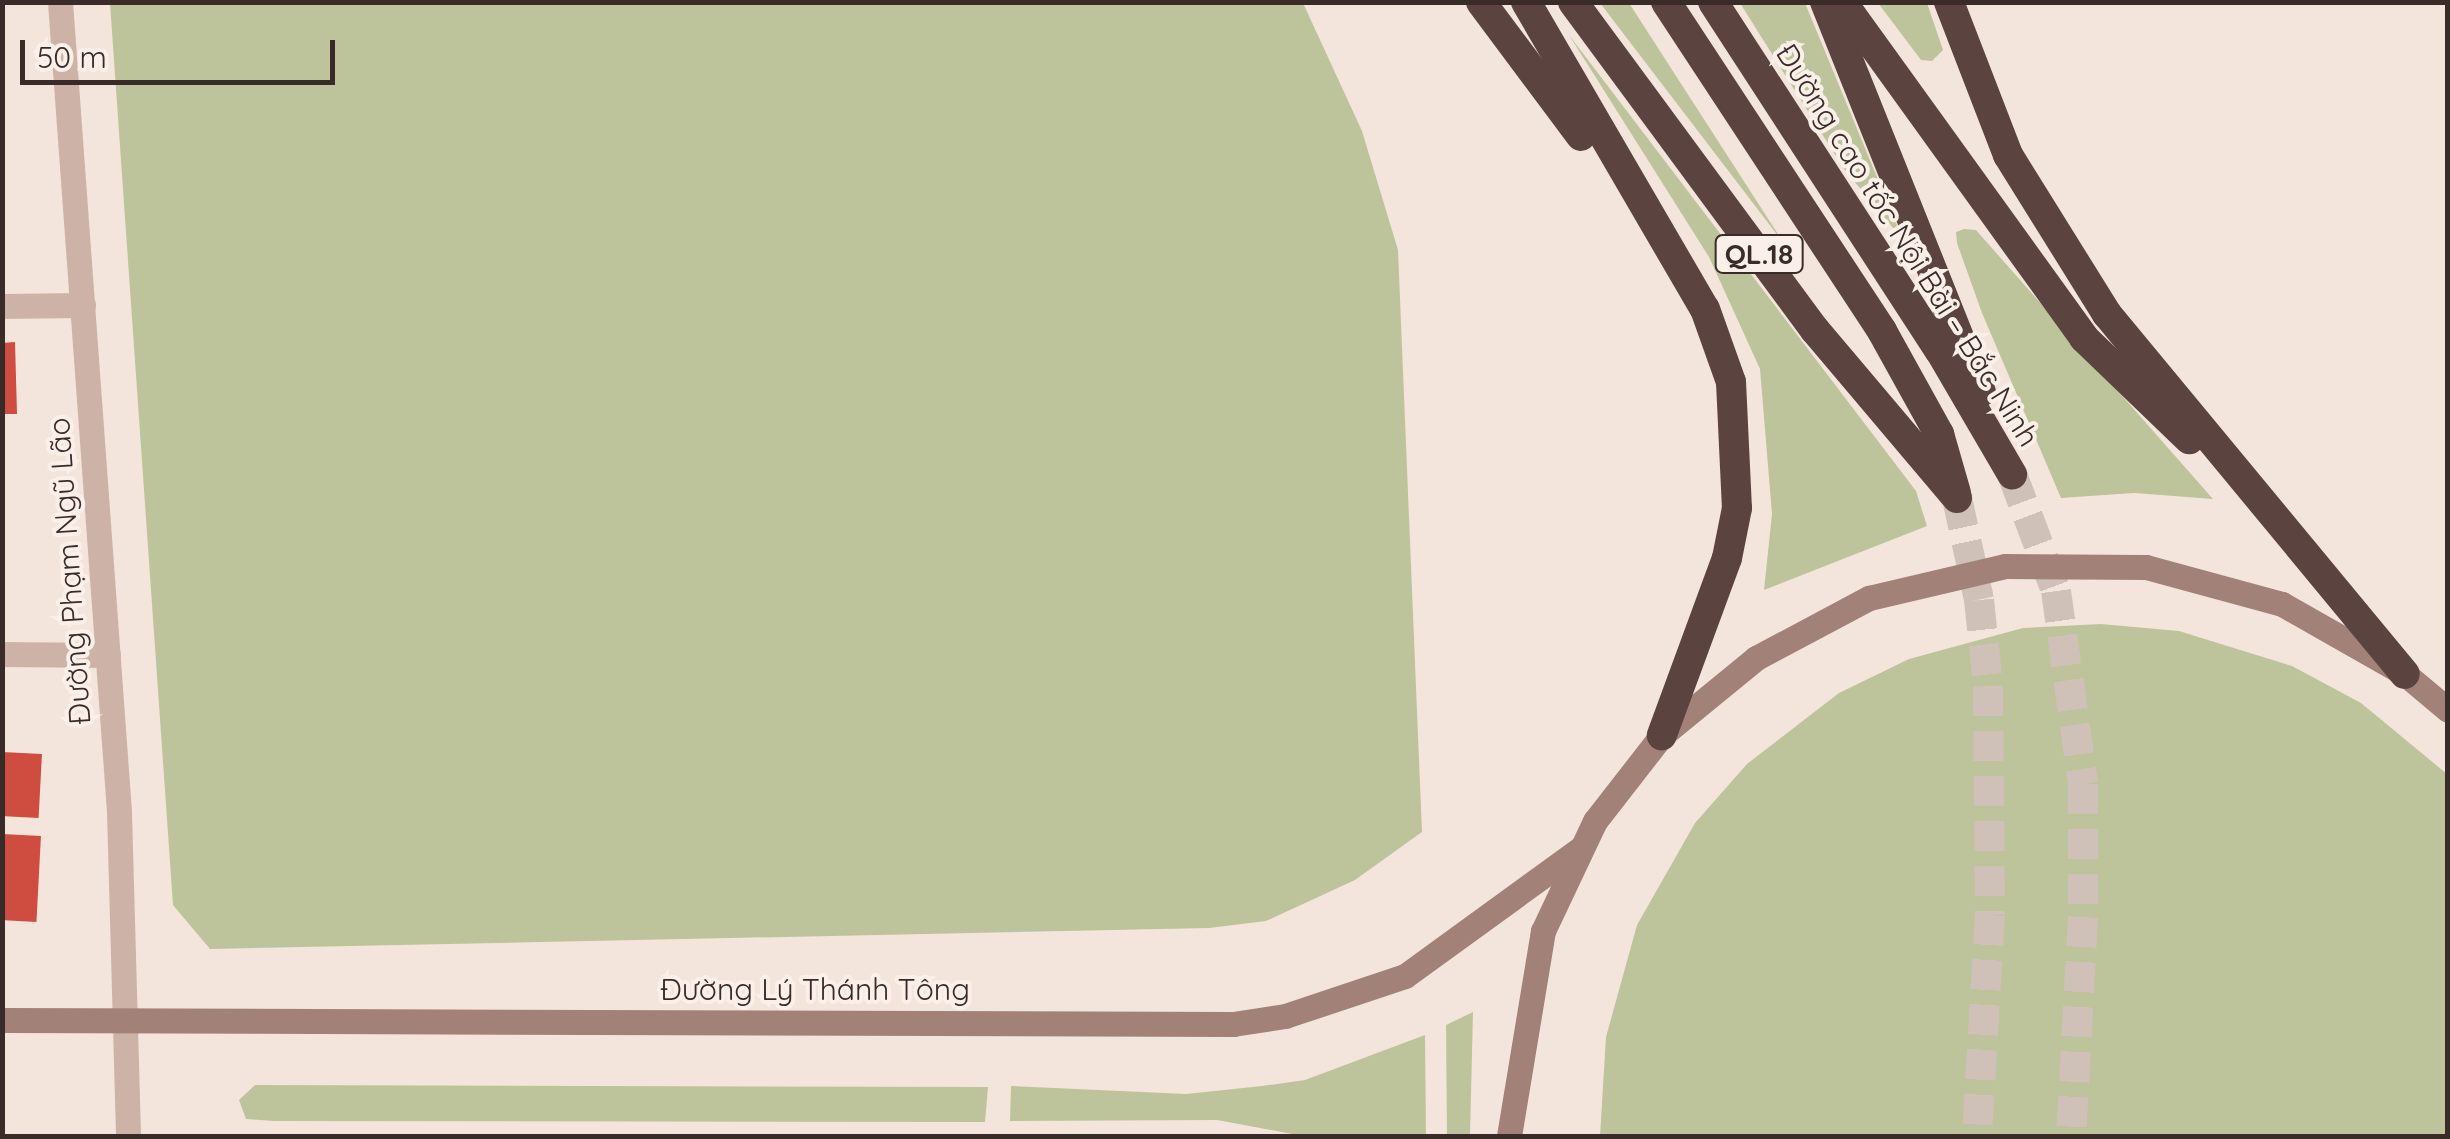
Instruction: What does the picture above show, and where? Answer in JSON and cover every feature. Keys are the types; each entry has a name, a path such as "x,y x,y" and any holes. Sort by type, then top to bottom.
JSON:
{"highway":[{"path":"1482,2 1677,265"},
{"path":"1526,2 1705,309 1732,382 1736,508 1728,558 1662,735"},
{"name":"QL.18","path":"1573,2 1815,330 1957,498 1939,434 1882,331 1666,2"},
{"name":"Đường cao tốc Nội Bài – Bắc Ninh","path":"1713,2 1940,350 2012,474 1826,2"},
{"path":"1842,2 2084,338 2274,514"},
{"path":"1950,2 2008,155 2040,210 2144,364 2405,674"}],"main road":[{"path":"1508,1136 1543,931 1580,849 1662,735 1756,658 1868,598 2005,566 2163,572 2282,604 2405,674 2448,710"},
{"name":"Đường Lý Thánh Tông","path":"2,1020 1234,1024 1285,1016 1405,976 1580,849"}],"street":[{"name":"Đường Phạm Ngũ Lão","path":"60,2 108,655 127,1020 128,1136"},
{"path":"2,306 83,304"},
{"path":"2,654 108,655"}],"green space":[{"path":"110,3 1303,3 1362,131 1398,250 1422,832 1355,880 1266,921 1209,928 210,949 173,905"},
{"path":"1600,3 1629,3 1785,245"},
{"path":"1740,3 1805,3 1903,240 1844,169"},
{"path":"1878,3 1927,3 1943,50 1932,61 1921,60"},
{"path":"1569,35 1916,491 1927,526 1764,590 1772,514 1760,369 1709,257"},
{"path":"1976,230 2213,499 2134,493 2061,498 1982,313 1957,243 1956,232"},
{"path":"2101,624 2179,631 2292,666 2361,703 2447,774 2447,1136 1600,1136 1606,1037 1637,925 1695,823 1747,764 1839,693 1909,659 2023,628"},
{"path":"1473,1012 1470,1136 1447,1136 1446,1025"},
{"path":"1425,1035 1426,1136 1303,1136 1217,1120 1010,1121 1011,1086 1186,1094 1262,1086 1305,1080"},
{"path":"255,1085 988,1087 985,1122 274,1121 246,1119 239,1100"}],"building":[{"path":"15,342 17,414 2,414 2,343"},
{"path":"2,752 42,754 39,818 2,816"},
{"path":"2,834 41,836 36,922 2,920"}],"tunnel":[{"path":"2012,474 2056,591 2083,784 2083,917 2071,1136"},
{"path":"1957,498 1979,600 1988,686 1990,915 1977,1136"}]}
